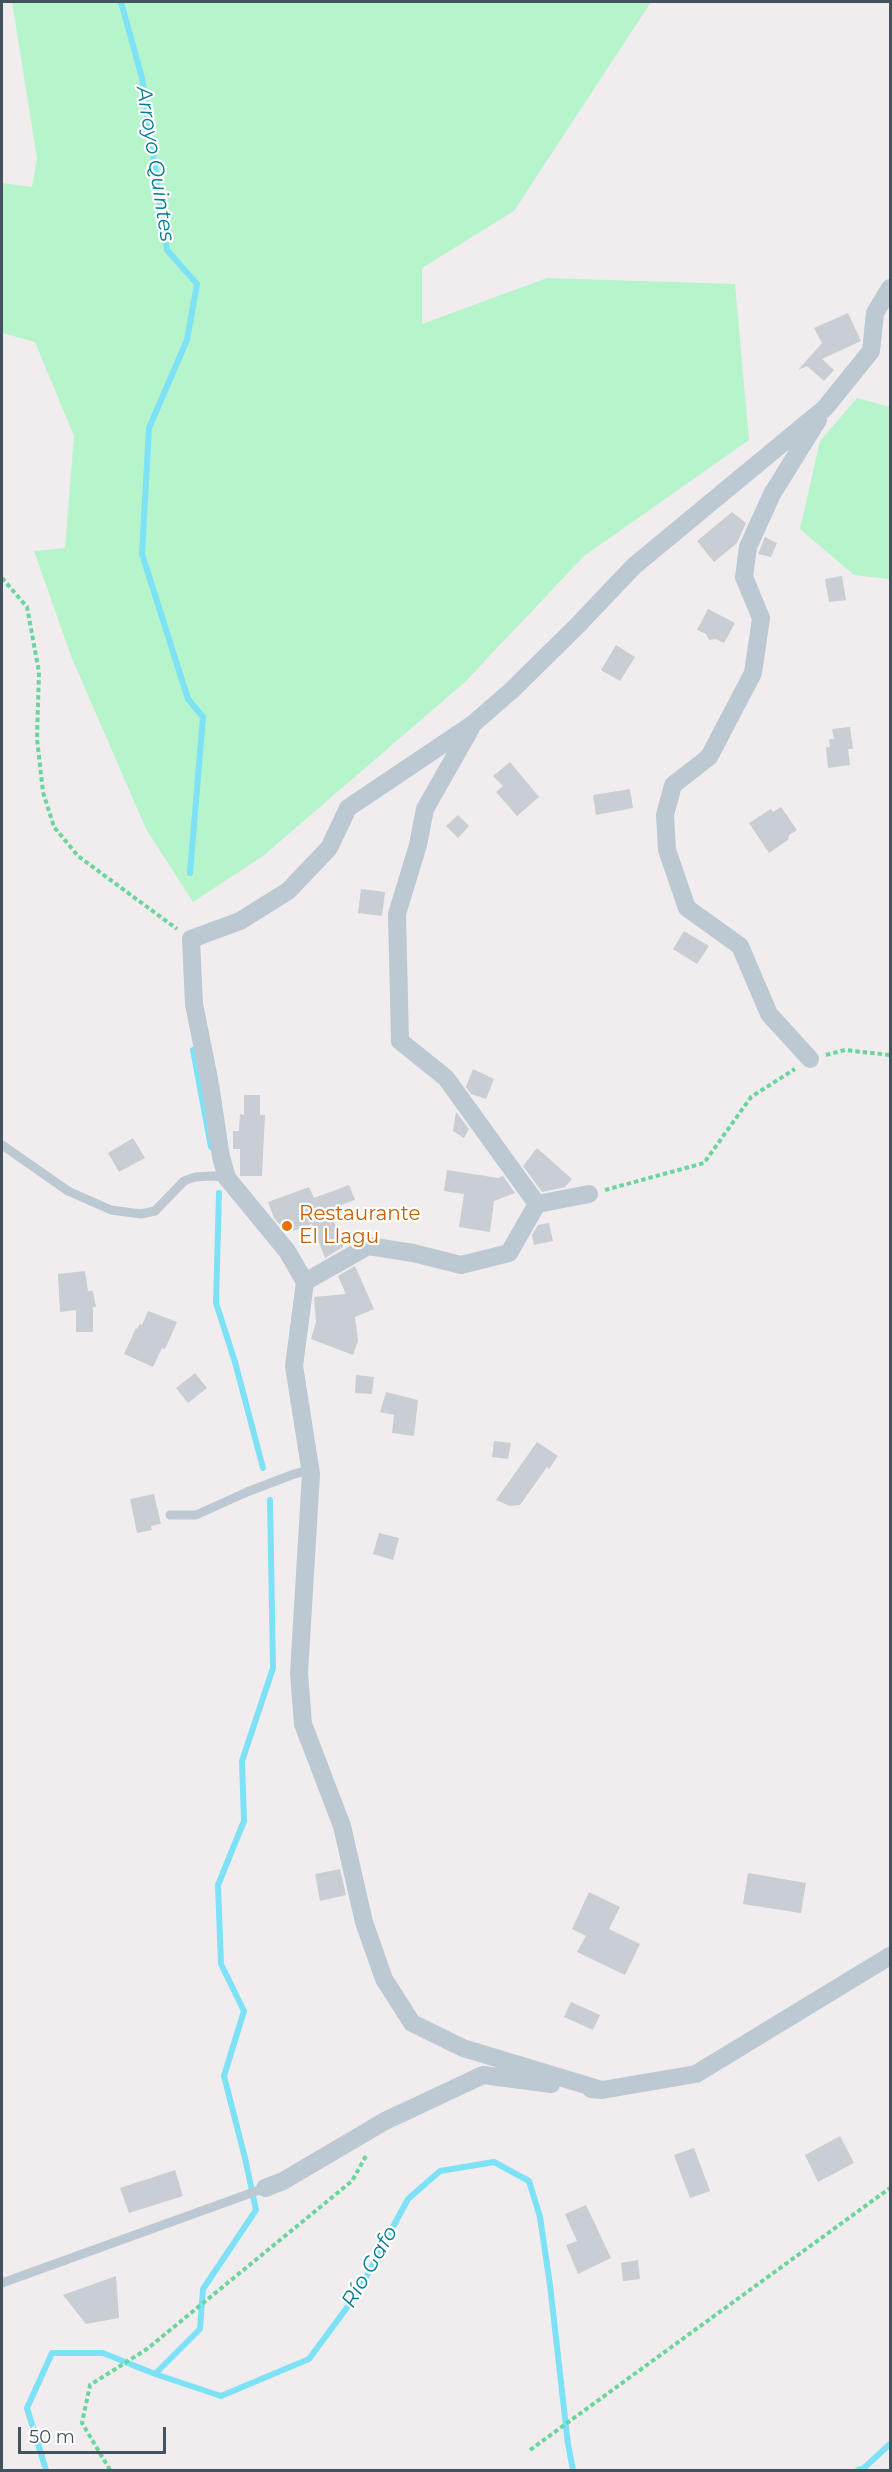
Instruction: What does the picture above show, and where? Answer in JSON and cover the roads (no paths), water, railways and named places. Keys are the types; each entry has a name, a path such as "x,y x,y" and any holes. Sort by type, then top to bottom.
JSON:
{"street":[{"path":"810,1059 770,1014 740,946 687,908 667,850 665,815 673,785 709,757 753,673 761,618 744,577 748,547 772,494 825,408 870,351 875,313 891,288"},
{"path":"602,2091 463,2048 412,2023 384,1979 364,1922 342,1826 303,1724 299,1672 311,1470 294,1366 305,1282 287,1251 227,1178 221,1157 210,1084 194,1004 191,939 240,921 288,891 329,848 348,808 473,724 552,651 634,566 825,408"},
{"path":"473,724 425,809 418,845 397,914 400,1041 446,1078 537,1204"},
{"path":"305,1282 368,1246 413,1252 461,1265 509,1253 537,1204 589,1194"},
{"path":"265,2188 284,2181 385,2121 483,2075 602,2091 696,2074 891,1956"}],"lane":[{"path":"2,1144 68,1191 111,1210 141,1214 155,1211 184,1182 195,1177 227,1178"},
{"path":"170,1515 196,1515 247,1492 311,1470"},
{"path":"2,2283 265,2188"}],"waterway":[{"name":"Arroyo Quintes","path":"121,2 142,78 167,250 197,284 187,340 149,428 142,554 188,699 203,717 190,873"},
{"name":"Arroyo Quintes","path":"193,1050 211,1147"},
{"name":"Arroyo Quintes","path":"219,1193 216,1303 235,1362 263,1468"},
{"name":"Arroyo Quintes","path":"155,2374 200,2329 203,2289 256,2210 224,2076 244,2011 221,1964 218,1885 244,1821 242,1761 273,1668 270,1500"},
{"name":"Río Gafo","path":"46,2470 27,2408 52,2353 103,2353 155,2374 221,2396 309,2359 357,2294 408,2199 440,2171 494,2162 529,2181 540,2217 573,2470"},
{"name":"Río Gafo","path":"858,2470 864,2468 890,2444"}],"place":[{"name":"Restaurante El Llagu","path":"287,1226"}]}
